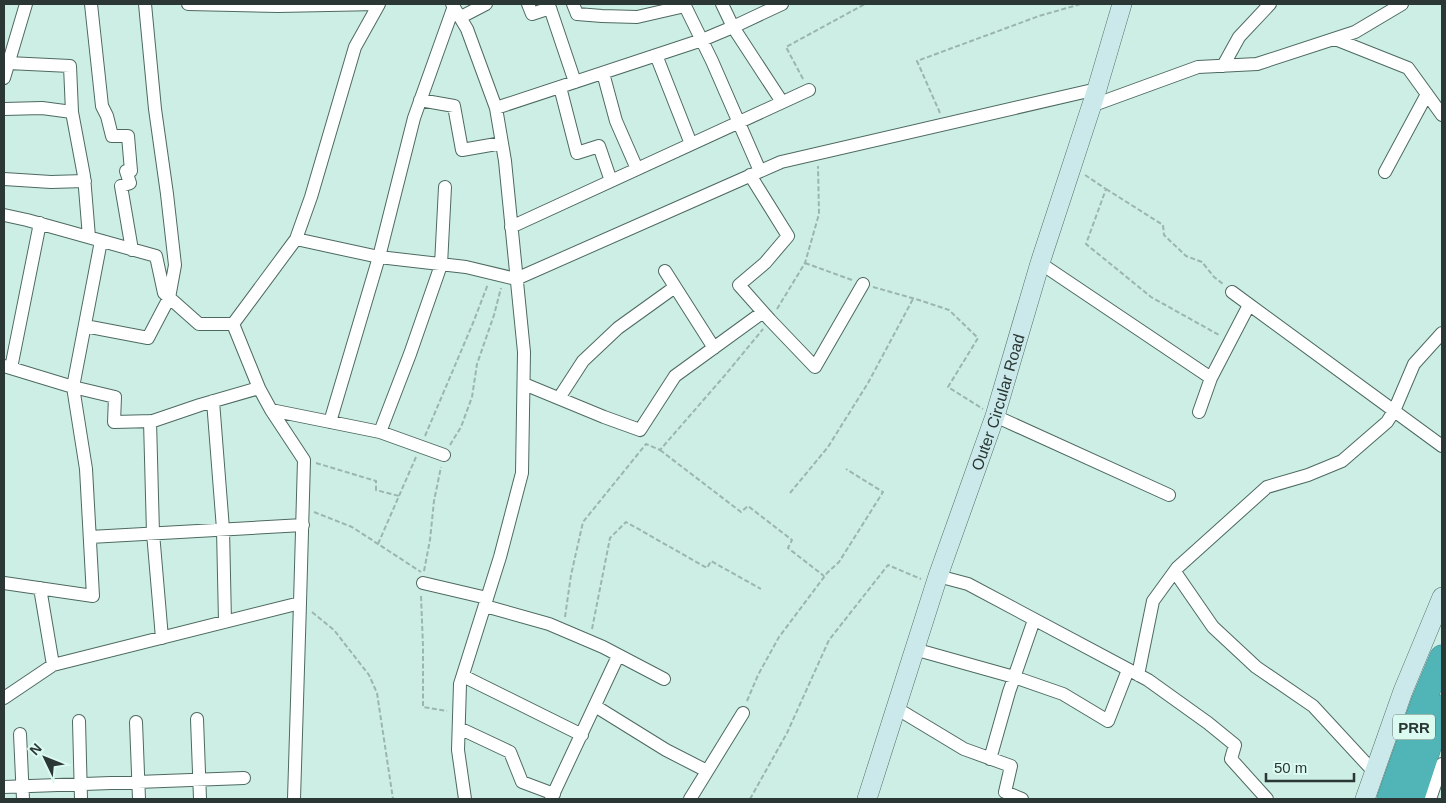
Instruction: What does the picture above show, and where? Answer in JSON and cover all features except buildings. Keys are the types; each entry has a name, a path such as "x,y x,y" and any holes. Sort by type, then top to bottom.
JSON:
{"highway":[{"name":"PRR","path":"1389,799 1424,700 1442,657"},
{"name":"PRR","path":"1412,799 1442,707"}],"street":[{"path":"4,78 26,4"},
{"path":"91,4 102,106 107,116 112,136 128,136 131,171 126,171 130,184 121,186 132,250"},
{"path":"85,326 148,338 169,298 175,265 155,109 145,4"},
{"path":"188,4 379,4 355,47 296,240 233,324"},
{"path":"456,9 486,4"},
{"path":"528,4 532,14 550,8 575,82"},
{"path":"573,4 577,14 637,17 685,6 739,122 755,173 788,236 765,263 739,285 815,367 863,284"},
{"path":"722,4 733,27 782,102"},
{"path":"496,108 702,40 782,4"},
{"name":"Outer Circular Road","path":"867,799 936,581 995,416 1040,263 1094,98 1122,4"},
{"path":"1223,66 1238,37 1270,4"},
{"path":"296,240 379,256 466,267 504,276 781,162 944,124 1094,98 1198,67 1257,64 1355,32 1402,4"},
{"path":"330,422 379,256 414,118 456,9"},
{"path":"456,9 467,29 496,108 502,143 511,227 504,276 524,352 522,473 500,557 460,684 458,750 464,799"},
{"path":"1335,38 1408,68 1442,115"},
{"path":"656,55 691,144"},
{"path":"4,583 93,596 86,469 73,387 85,326 95,239 72,112 70,66 8,63"},
{"path":"603,73 616,121 637,169"},
{"path":"560,87 578,153 599,146 612,181"},
{"path":"511,227 809,90"},
{"path":"1385,172 1427,94"},
{"path":"420,100 454,106 462,150 502,143"},
{"path":"4,109 42,108 72,112"},
{"path":"4,179 51,182 85,181"},
{"path":"380,432 410,354 441,264 445,187"},
{"path":"4,215 40,223 156,256 164,293 169,298 199,324 233,324"},
{"path":"40,223 7,367 73,387 115,396 114,422 150,421 259,388"},
{"path":"1040,263 1211,378"},
{"path":"665,271 714,348"},
{"path":"559,398 583,360 618,328 675,287"},
{"path":"1232,292 1442,446"},
{"path":"1199,412 1211,378 1249,305"},
{"path":"524,384 640,430 676,376 714,348 766,316"},
{"path":"233,324 259,388 304,460 294,799"},
{"path":"914,649 1064,694 1108,721 1133,672 1153,601 1174,572 1267,487 1308,475 1342,461 1386,422 1394,411 1414,364 1442,333"},
{"path":"214,401 223,529 225,622"},
{"path":"271,410 380,432 444,455"},
{"path":"995,416 1169,495"},
{"path":"150,421 153,533 162,638"},
{"path":"90,537 303,525"},
{"path":"1174,572 1213,627 1256,667 1313,706 1374,772"},
{"path":"936,581 968,584 1148,680 1235,745 1231,759 1267,799"},
{"path":"423,583 549,624 664,680"},
{"path":"40,588 53,665"},
{"path":"1365,799 1404,691 1442,597"},
{"path":"4,698 53,665 300,603"},
{"path":"990,758 1034,620"},
{"path":"458,728 510,752 522,782 552,796 618,656"},
{"path":"463,676 582,735"},
{"path":"595,706 666,750 707,771"},
{"path":"896,708 964,749 1011,766 1005,792 1022,799"},
{"path":"690,799 743,712"},
{"path":"197,719 200,799"},
{"path":"79,721 81,799"},
{"path":"136,722 139,799"},
{"path":"20,734 23,793"},
{"path":"1430,799 1442,764"},
{"path":"4,787 23,793 80,785 244,778"}],"path":[{"path":"809,90 786,47 865,4"},
{"path":"944,124 917,61 1039,16 1081,4"},
{"path":"660,450 726,374 805,263 819,214 817,154"},
{"path":"1072,166 1163,225 1164,234 1186,256 1202,262 1214,277 1232,292"},
{"path":"1106,189 1086,244 1151,297 1230,341"},
{"path":"805,263 863,284 949,310 978,338 948,387 995,416"},
{"path":"378,544 473,323 504,276"},
{"path":"303,507 352,527 424,573 434,501 444,455 461,427 472,397 477,364 494,314 504,276"},
{"path":"790,493 828,447 868,382 913,298"},
{"path":"563,630 571,575 583,522 646,444 660,450 741,512 748,506 792,540 788,548 824,576"},
{"path":"304,460 376,481 376,490 399,496"},
{"path":"743,712 758,675 780,638 824,576 839,562 883,492 846,469"},
{"path":"589,642 610,538 626,522 707,568 711,561 761,589"},
{"path":"750,799 787,732 829,640 888,565 936,581"},
{"path":"423,583 420,598 423,646 423,706 459,713"},
{"path":"300,603 334,630 369,675 377,693 393,799"}]}
